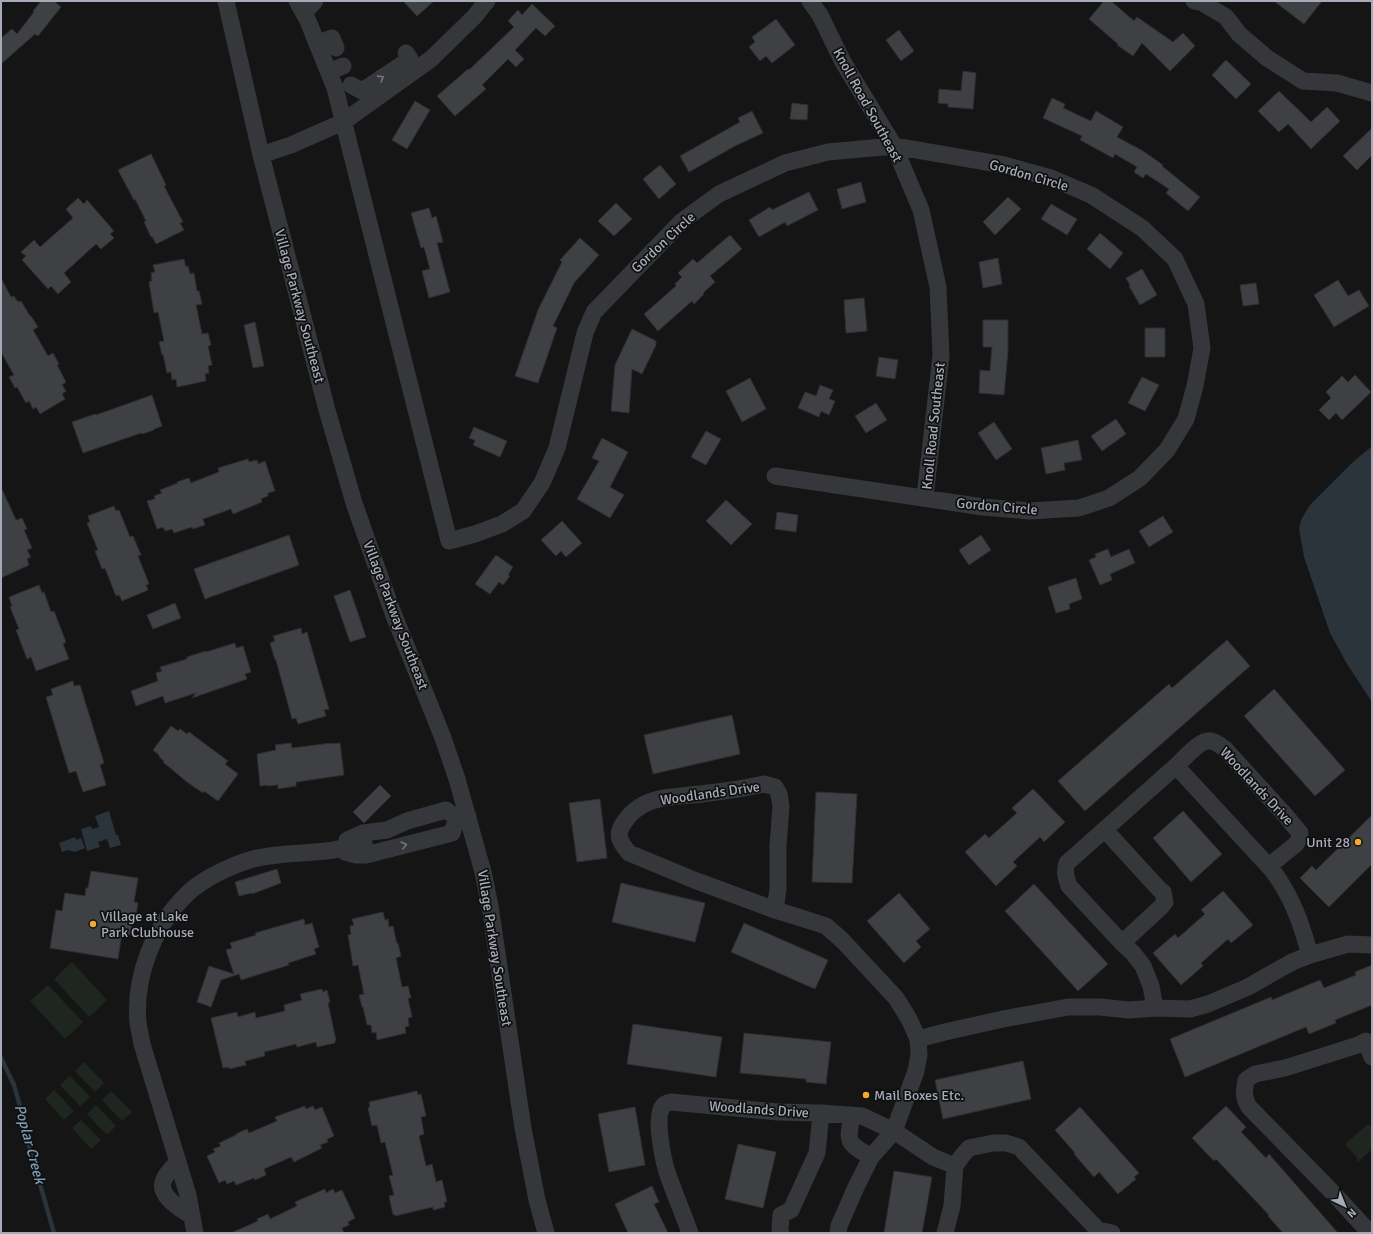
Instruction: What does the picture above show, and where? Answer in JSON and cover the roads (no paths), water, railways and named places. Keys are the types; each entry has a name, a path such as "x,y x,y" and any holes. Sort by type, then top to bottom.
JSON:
{"street":[{"name":"Village Parkway Southeast","path":"226,1 261,155 321,387 354,503 393,613 443,738 457,779 463,817 483,872 490,906 523,1128 537,1200 546,1233"},
{"path":"261,155 291,145 343,122 430,59 474,17 487,1"},
{"name":"Knoll Road Southeast","path":"810,1 820,15 843,62 894,146 921,210 938,287 941,355 925,497"},
{"path":"1194,1 1201,2 1226,17 1239,34 1267,58 1303,81 1337,83 1372,93"},
{"path":"305,5 329,43 336,69 335,88 343,122"},
{"path":"351,85 362,91 410,59 406,53"},
{"name":"Gordon Circle","path":"343,122 449,541 475,534 502,524 523,511 542,483 557,448 585,333 594,312 682,221 719,194 785,163 828,152 894,146 1004,165 1051,178 1091,195 1142,228 1175,259 1196,304 1202,348 1195,386 1186,419 1167,450 1140,478 1109,498 1079,508 1030,511 983,507 925,497 775,476"},
{"name":"Woodlands Drive","path":"1155,1008 1151,986 1143,966 1069,886 1065,877 1067,863 1202,743 1210,740 1218,743 1225,749 1300,833 1296,844 1270,866"},
{"path":"1176,766 1270,866 1284,886 1292,902 1301,924 1310,955"},
{"name":"Woodlands Drive","path":"775,910 778,889 778,846 782,806 779,794 775,787 764,784 738,790 677,795 643,804 633,810 619,830 622,845 630,853 694,880 775,910 826,926 842,940 896,998 909,1019 918,1040 919,1055 916,1071 894,1131 871,1157 839,1226 838,1233"},
{"path":"195,1233 188,1195 142,1044 138,1023 142,976 148,952 173,909 188,893 216,874 253,860 270,856 335,850 356,855 364,844 387,830 407,821 446,810 463,817 452,833 364,844"},
{"path":"1105,830 1160,888 1165,897 1165,902 1161,907 1122,943"},
{"path":"918,1040 945,1032 995,1021 1068,1007 1100,1007 1130,1010 1155,1008 1190,1009 1208,1004 1248,987 1292,962 1310,955 1348,944 1372,945"},
{"path":"1370,1045 1358,1045 1285,1068 1255,1074 1246,1080 1243,1093 1249,1107 1370,1233"},
{"name":"Woodlands Drive","path":"690,1233 667,1172 663,1154 659,1119 662,1107 672,1102 778,1112 862,1116 894,1131 933,1156 955,1166"},
{"name":"Woodlands Drive","path":"781,1233 781,1215 791,1210 817,1153 821,1113"},
{"path":"852,1115 848,1137 850,1142 856,1148 871,1157"},
{"path":"945,1233 952,1206 955,1166 969,1148 993,1143 1013,1144 1019,1147 1098,1230 1112,1233"}],"waterway":[{"name":"Poplar Creek","path":"1,1058 14,1085 24,1128 54,1233"}],"place":[{"name":"Unit 28","path":"1358,842"},
{"name":"Village at Lake Park Clubhouse","path":"93,924"},
{"name":"Mail Boxes Etc.","path":"866,1095"}]}
